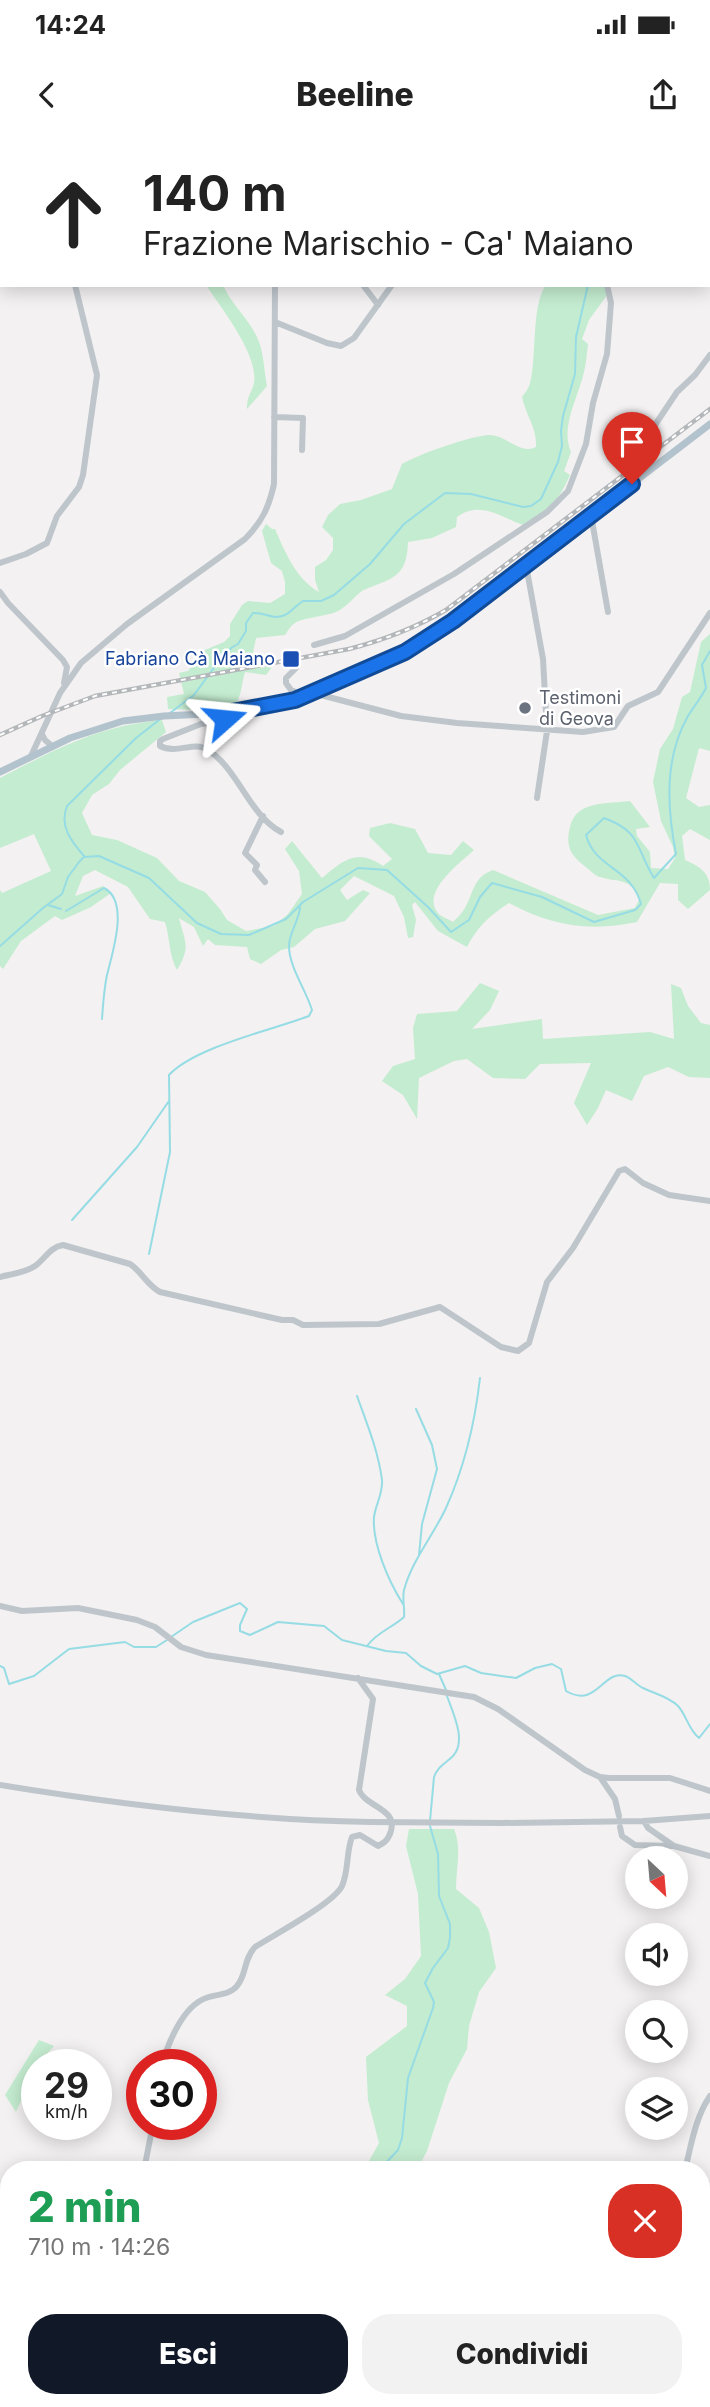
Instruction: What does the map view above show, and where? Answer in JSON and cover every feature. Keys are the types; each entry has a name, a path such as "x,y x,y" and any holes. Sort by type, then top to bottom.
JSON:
{"main road":[{"path":"0,772 52,746 99,727 138,718 227,713 271,706 305,696 416,645 710,425"}],"street":[{"path":"0,563 47,543 57,516 79,487 83,475 97,364 76,287"},
{"path":"31,756 63,689 81,663 100,645 246,539 258,526 269,505 274,484 275,287"},
{"path":"364,287 378,305"},
{"path":"275,321 327,343 341,346 354,338 391,287"},
{"path":"314,645 345,636 454,574 547,512 568,491 586,444 593,403 607,354 611,303 607,287"},
{"path":"619,462 643,443 677,392 695,375 710,355"},
{"path":"274,417 303,418 302,450"},
{"path":"591,515 608,612"},
{"path":"526,565 543,659 547,731 537,798"},
{"path":"0,592 64,660 67,667 63,689"},
{"path":"313,693 401,716 547,731 583,732 614,727 628,706 658,692 710,613"},
{"path":"296,667 286,678 286,683 295,693 305,696"},
{"path":"227,713 225,719 201,724 163,738 159,743 164,748 173,750 199,746 205,748 224,763 263,816 281,832"},
{"path":"42,733 44,740 52,746"},
{"path":"40,752 42,733"},
{"path":"263,816 245,853 257,865 255,870 265,882"},
{"path":"0,1277 32,1268 50,1251 63,1245 130,1265 160,1292 282,1320 293,1320 303,1325 379,1324 440,1307 500,1347 518,1351 528,1343 547,1282 573,1248 619,1171 625,1169 642,1183 668,1195 710,1200"},
{"path":"0,1606 22,1611 78,1608 137,1620 155,1627 181,1647 205,1655 474,1698 498,1709 585,1770 600,1777 670,1778 710,1791"},
{"path":"168,2049 193,2006 208,1997 233,1990 241,1978 249,1953 255,1947 325,1904 338,1892 345,1874 352,1837 360,1835 377,1846 388,1838 391,1827 388,1814 366,1800 359,1790 373,1699 358,1678"},
{"path":"600,1777 615,1798 619,1816"},
{"path":"0,1785 71,1797 201,1812 321,1821 501,1823 644,1821 710,1816"},
{"path":"644,1821 648,1828 674,1846"},
{"path":"620,1827 622,1836 635,1845 674,1846"},
{"path":"688,1850 710,1856"},
{"path":"686,2161 687,2150 701,2112 710,2096"},
{"path":"146,2161 150,2140"}],"green space":[{"path":"207,287 224,287 259,342 267,386 247,409 254,372 238,332"},
{"path":"545,287 605,287 607,295 589,320 582,339 588,344 584,372 569,423 568,442 571,452 564,471 570,475 552,505 523,525 482,510 465,512 457,517 456,527 432,538 408,542 405,563 391,579 363,591 336,612 295,623 285,635 256,638 251,662 272,667 266,675 245,672 240,695 234,707 168,709 167,697 184,694 179,673 188,671 205,650 224,642 230,636 230,624 242,605 248,601 270,603 285,594 282,571 271,563 262,531 266,524 275,529 287,556 304,580 319,592 315,567 326,560 333,550 333,538 322,527 328,515 340,504 392,489 402,464 458,442 490,435 519,447 536,447 535,433 522,397 530,383 541,294"},
{"path":"710,634 710,751 699,748 686,798 699,807 710,805 710,840 690,829 682,836 685,860 703,871 710,890 688,909 678,900 678,884 660,883 637,922 619,925 587,926 556,922 509,903 485,922 467,947 438,931 415,902 412,905 416,920 413,937 408,938 404,917 394,896 354,876 340,890 347,900 363,890 370,893 345,921 315,929 294,947 281,950 261,964 250,959 247,947 215,945 208,939 203,946 194,927 179,918 185,950 177,970 172,959 165,922 150,919 128,887 95,870 83,876 75,896 103,886 111,893 91,907 62,920 55,916 21,941 3,969 0,966 0,890 2,893 51,871 34,834 0,848 0,778 59,748 97,733 162,720 166,732 120,770 109,784 92,795 82,813 92,835 117,840 157,858 179,881 205,892 227,920 246,931 274,926 288,914 302,894 299,871 285,849 292,841 322,878 350,858 365,857 383,866 392,859 369,836 370,828 390,823 415,829 428,853 451,855 463,841 474,850 444,878 434,896 438,913 453,922 465,908 481,877 493,870 598,915 635,908 639,900 628,884 596,876 573,855 568,841 570,827 573,818 586,808 603,803 630,801 650,827 636,829 637,836 650,852 651,868 668,869 675,858 661,821 653,782 660,749 673,729 682,697 690,692 701,642"},
{"path":"480,983 499,991 490,1010 472,1029 542,1019 543,1039 650,1032 674,1039 671,984 681,988 688,1006 701,1023 710,1025 710,1078 689,1077 668,1067 644,1076 632,1101 606,1090 587,1125 574,1103 591,1063 540,1064 525,1079 493,1078 467,1059 454,1061 419,1078 417,1119 403,1095 382,1081 393,1066 415,1059 413,1028 417,1014 457,1011"},
{"path":"409,1829 454,1829 458,1851 456,1889 479,1908 489,1932 496,1968 479,1992 469,2026 467,2049 449,2083 422,2161 369,2161 379,2143 368,2100 366,2057 407,2026 407,2006 385,1995 405,1979 421,1956 418,1894 406,1846"},
{"path":"39,2040 54,2046 51,2049 33,2049"},
{"path":"21,2069 21,2101 16,2112 5,2095"}],"waterway":[{"path":"170,713 194,695 216,665 238,644 253,613 281,617 303,601 321,601 334,595 370,564 404,524 445,493 471,494 523,507 531,506 541,499 558,462 562,446 563,416 575,374 576,337 588,287"},
{"path":"0,946 62,894 68,877 84,857 99,856 149,878 197,923 221,934 249,935 286,919 303,902 358,868 387,870 451,932 469,920 480,897 492,883 542,897 594,922 635,910 641,904 636,892 622,875 597,855 586,835 604,818 616,823 632,835 654,878 676,854 671,819 671,766 680,732 706,688 702,665 710,651"},
{"path":"84,856 65,827 67,806 136,738 159,720"},
{"path":"66,911 104,888 112,895 116,904 117,929 106,980 102,1019"},
{"path":"48,905 61,909"},
{"path":"149,1254 170,1152 169,1075 181,1065 215,1048 309,1016 312,1010 292,962 289,946 300,907"},
{"path":"72,1220 137,1147 169,1101"},
{"path":"367,1646 375,1637 404,1617 403,1593 408,1579 446,1508 463,1461 472,1428 480,1378"},
{"path":"357,1396 375,1448 382,1480 374,1517 376,1539 387,1574 403,1604"},
{"path":"416,1409 432,1445 437,1469 422,1524 419,1555"},
{"path":"171,1637 193,1622 240,1603 247,1609 240,1631 250,1635 278,1622 324,1626 342,1640 406,1653 421,1666 437,1674 465,1666 481,1673 516,1678 535,1668 552,1664 561,1669 566,1691 577,1695 592,1692 617,1675 625,1676 674,1703 699,1738 710,1724"},
{"path":"0,1666 4,1668 9,1684 34,1676 69,1649 125,1642 134,1647 156,1647 167,1640"},
{"path":"439,1674 446,1690"},
{"path":"430,1821 435,1774 453,1756 459,1743 447,1696"},
{"path":"388,2161 398,2150 402,2138 408,2078 433,2008 434,2002 425,1983 448,1948 450,1938 450,1924 439,1896 438,1854 430,1826"}],"railway":[{"path":"0,735 95,696 349,649 411,628 446,610 710,409"}],"place":[{"name":"Fabriano Cà Maiano","path":"291,659"},
{"name":"Testimoni di Geova","path":"525,708"}],"route":[{"path":"225,719 227,713 295,700 405,652 453,621 632,484"}]}
